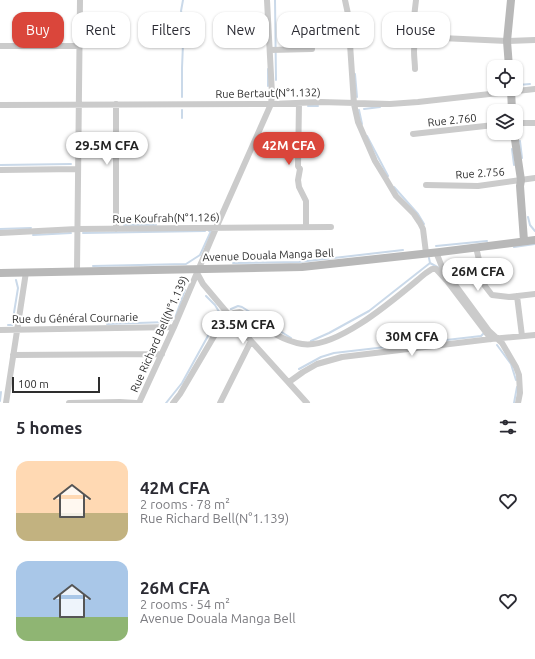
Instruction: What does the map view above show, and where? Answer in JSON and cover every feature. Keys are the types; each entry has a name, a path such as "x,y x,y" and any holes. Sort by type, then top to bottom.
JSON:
{"street":[{"path":"80,0 80,12"},
{"name":"Rue Richard Bell(N°1.139)","path":"138,403 162,354 271,104 272,94 267,0"},
{"path":"345,0 348,14 354,104 358,122 375,161 396,196 414,214 420,223 423,229 426,253"},
{"path":"416,0 416,12"},
{"path":"508,60 507,41 511,0"},
{"path":"450,38 507,41 535,40"},
{"path":"0,46 72,46"},
{"path":"77,270 79,48"},
{"path":"414,48 416,69"},
{"path":"270,50 312,49"},
{"name":"Rue Bertaut(N°1.132)","path":"523,90 535,89"},
{"name":"Rue Bertaut(N°1.132)","path":"0,105 271,104 333,102 354,104 404,103 487,93"},
{"path":"299,103 298,166 300,171 298,184 306,201 306,227"},
{"path":"116,104 116,229"},
{"path":"523,123 535,123"},
{"name":"Rue 2.760","path":"413,134 487,126"},
{"path":"515,140 521,180 520,186 524,241"},
{"path":"0,170 78,169"},
{"name":"Rue 2.756","path":"426,185 478,186 535,178"},
{"name":"Rue Koufrah(N°1.126)","path":"0,233 77,229 332,227"},
{"name":"Avenue Douala Manga Bell","path":"0,273 77,270 198,271 313,266 535,240"},
{"path":"476,247 485,286 494,296 535,294"},
{"path":"436,252 442,267 494,338"},
{"path":"173,403 180,394 223,321 229,315 240,312 266,328 293,341 309,344 318,342 336,336 355,327 391,302 429,270 436,269 494,338 502,343 518,371 520,393 518,403"},
{"path":"198,271 203,284 251,341 307,403"},
{"path":"6,403 26,272"},
{"path":"517,296 522,336"},
{"name":"Rue du Général Cournarie","path":"0,330 174,327"},
{"path":"289,382 317,364 331,359 359,354 494,338 535,335"},
{"path":"220,403 251,341"},
{"path":"13,355 162,354"},
{"path":"69,403 138,403"}],"waterway":[{"path":"182,97 184,20 181,11 183,0"},
{"path":"275,0 276,80"},
{"path":"268,69 268,86"},
{"path":"355,74 357,97"},
{"path":"523,85 530,84"},
{"path":"308,106 318,106"},
{"path":"364,109 380,107"},
{"path":"182,110 182,118"},
{"path":"359,110 362,124"},
{"path":"367,136 388,176"},
{"path":"520,141 522,158"},
{"path":"512,149 514,165"},
{"path":"0,165 71,164"},
{"path":"394,187 418,214 424,224"},
{"path":"528,217 530,225 535,231"},
{"path":"124,225 156,225"},
{"path":"0,229 31,228"},
{"path":"83,233 205,231"},
{"path":"93,266 186,264 200,255 211,231 209,231"},
{"path":"33,235 71,233"},
{"path":"436,246 487,241"},
{"path":"514,247 535,244"},
{"path":"233,263 299,262 403,250"},
{"path":"429,258 430,263"},
{"path":"430,263 441,269"},
{"path":"311,341 369,311 430,263"},
{"path":"8,325 12,325 18,288 16,280"},
{"path":"107,324 168,322 175,318 185,290"},
{"path":"206,296 215,305 221,315"},
{"path":"231,309 238,306 242,307 291,338"},
{"path":"166,403 182,383 209,334 222,315"},
{"path":"299,369 321,357 334,353 481,336 484,333"},
{"path":"497,345 511,364 516,380"},
{"path":"514,403 517,387"},
{"path":"0,401 1,392"}]}
